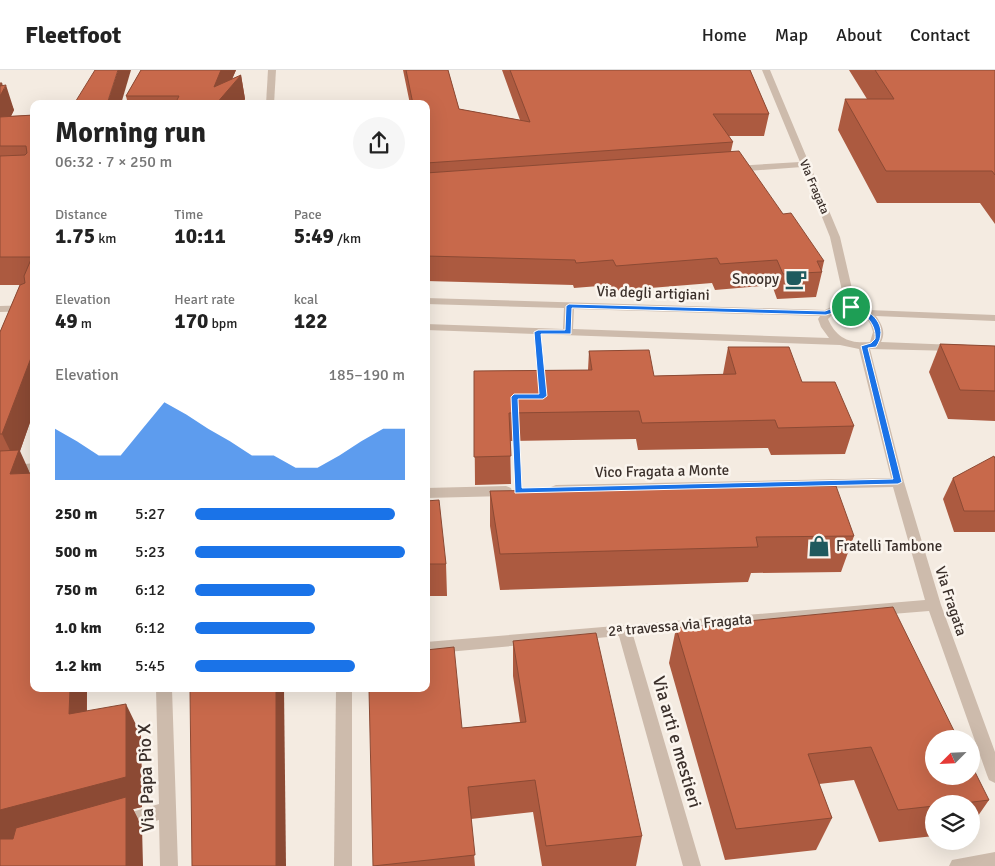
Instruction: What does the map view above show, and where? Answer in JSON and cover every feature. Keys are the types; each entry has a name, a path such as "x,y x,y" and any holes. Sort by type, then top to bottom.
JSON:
{"street":[{"path":"270,100 272,70"},
{"name":"Via Fragata","path":"766,70 836,237 851,307"},
{"path":"725,170 805,164"},
{"name":"Via degli artigiani","path":"430,301 826,313"},
{"path":"568,332 569,306"},
{"path":"839,342 825,326 824,319 826,313 841,307 851,307 867,313 995,318"},
{"path":"0,309 30,308"},
{"path":"867,313 877,326 879,334 878,339 869,346"},
{"path":"430,327 839,342 869,346 967,348"},
{"name":"Via Fragata","path":"869,346 898,482 934,605 995,772"},
{"path":"0,471 30,467"},
{"name":"Vico Fragata a Monte","path":"538,490 898,482"},
{"path":"430,493 518,491"},
{"name":"2ª travessa via Fragata","path":"430,648 934,605"},
{"name":"Via arti e mestieri","path":"624,630 692,866"},
{"name":"Via Papa Pio X","path":"164,692 169,866"},
{"path":"343,866 344,692"},
{"path":"101,828 167,810"},
{"path":"958,866 995,861"}],"path":[{"path":"538,332 541,376"},
{"path":"516,434 518,491"}],"building":[{"path":"95,70 118,70 108,100 76,100"},
{"path":"141,70 221,70 214,87 241,75 219,100 177,100 179,96 126,96"},
{"path":"406,70 448,70 459,109 530,122 510,70 750,70 769,114 713,114 733,142 430,163 430,100 412,100"},
{"path":"875,70 995,70 995,175 992,171 886,171 845,99 894,99"},
{"path":"6,85 0,96 0,86"},
{"path":"30,115 30,257 0,257 0,156 25,155 27,153 26,146 0,146 0,117"},
{"path":"739,151 783,214 791,213 824,261 817,261 822,272 783,274 777,260 720,264 717,258 616,266 613,260 576,263 575,260 430,256 430,173"},
{"path":"30,262 30,360 2,434 0,434 0,332 20,285 25,283 24,276"},
{"path":"940,344 995,346 995,391 960,390"},
{"path":"728,347 789,347 802,382 835,382 854,426 778,428 775,420 642,423 639,411 509,413 511,456 474,457 474,371 592,370 589,351 649,350 654,376 736,374"},
{"path":"19,450 10,474 30,473 30,692 70,692 69,714 126,704 126,777 0,810 0,451"},
{"path":"994,456 995,511 964,511 953,478"},
{"path":"836,486 854,536 756,537 758,547 500,554 490,491"},
{"path":"439,500 446,564 430,564 430,501"},
{"path":"893,607 954,730 925,730 925,785 980,785 980,782 989,800 980,801 980,795 925,795 925,807 898,810 871,747 808,754 832,818 736,829 676,628"},
{"path":"596,633 642,836 546,846 535,780 468,787 475,855 373,866 369,692 430,692 430,650 454,647 462,728 526,722 513,641"},
{"path":"190,692 276,692 276,866 192,866"},
{"path":"126,797 126,866 0,866 0,839 13,839 16,828"}],"place":[{"name":"Snoopy","path":"796,279"},
{"name":"Fratelli Tambone","path":"819,546"}],"route":[{"path":"569,306 826,313 841,307 851,307 867,313 877,326 878,339 874,345 864,346 898,482 518,491 514,397 543,396 538,332 568,332 569,306"}]}
